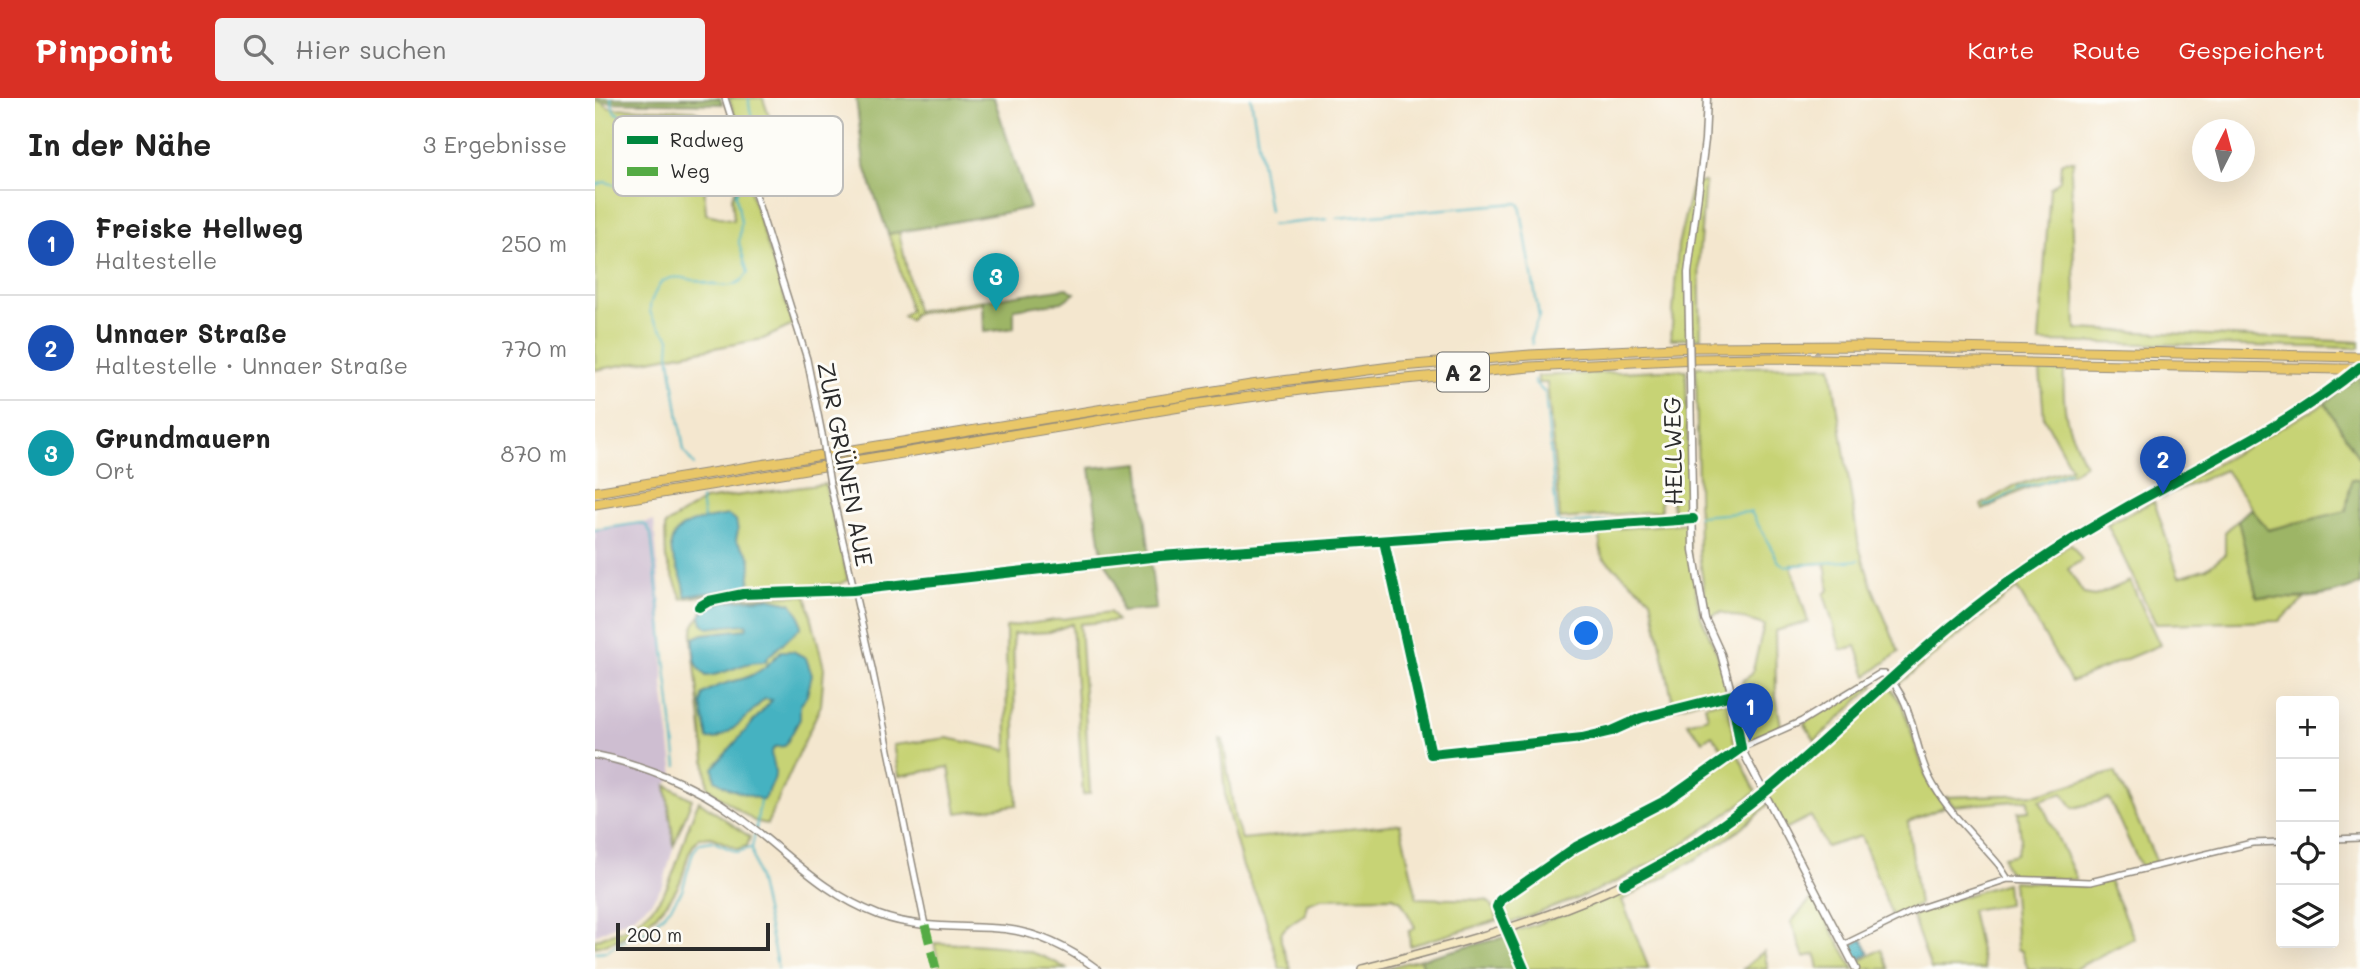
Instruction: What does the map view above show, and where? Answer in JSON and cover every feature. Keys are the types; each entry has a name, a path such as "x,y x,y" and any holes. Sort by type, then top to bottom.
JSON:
{"highway":[{"name":"A 2","path":"595,492 1251,385 1391,367 1530,355 1695,347 1858,346 2356,357"},
{"name":"A 2","path":"595,504 1192,405 1334,386 1530,367 1772,358 2360,368"}],"main road":[{"path":"1362,969 1506,930 1584,902 1656,868 1696,843 1764,793 1890,679 1968,613 2039,561 2103,521 2276,426 2360,368"}],"street":[{"name":"ZUR GRÜNEN AUE","path":"725,98 731,116"},
{"name":"HELLWEG","path":"1707,98 1705,140 1688,273 1695,564 1705,619 1721,654 1732,695 1741,748 1856,969"},
{"name":"ZUR GRÜNEN AUE","path":"756,196 807,359 830,484 875,681 925,925"},
{"path":"1524,969 1497,907 1500,900 1576,847 1667,800 1741,748 1802,721 1879,674 1885,674 1890,679 1910,718 1934,787 2008,879"},
{"path":"595,755 651,771 717,802 767,839 816,882 851,904 881,916 925,925 1007,929 1029,933 1067,948 1097,969"},
{"path":"2339,839 2360,838"},
{"path":"1843,945 1917,909 2008,879 2090,882 2252,843 2276,842"}],"shaded area":[{"path":"654,521 663,630 663,686 674,776 666,785 674,845 663,885 651,902 634,916 595,935 595,530"}],"green space":[{"path":"595,98 610,108 694,110 703,116 613,116 613,196 705,196 706,214 734,220 733,196 752,196 793,325 763,339 595,370"},
{"path":"597,98 720,98 722,104 599,102"},
{"path":"729,98 763,98 769,116 735,116"},
{"path":"856,98 994,98 1030,208 888,234 864,164"},
{"path":"2074,161 2071,170 2076,329 2360,342 2360,348 2039,342 2050,188 2060,180 2061,163"},
{"path":"1693,182 1705,182 1699,255 1701,338 1671,339 1678,245"},
{"path":"899,232 916,311 983,300 983,303 913,314 910,320 903,316 910,310 888,234"},
{"path":"1067,288 1075,293 1062,302 1014,309 1014,328 984,332 983,300"},
{"path":"1831,366 1859,547 1899,652 1867,676 1856,646 1841,650 1824,594 1829,590 1825,563 1791,565 1808,622 1775,631 1776,697 1781,726 1749,741 1742,738 1734,693 1744,688 1742,681 1752,674 1764,625 1721,612 1708,617 1699,554 1696,367"},
{"path":"1686,370 1689,510 1673,510 1671,497 1660,498 1661,511 1560,519 1547,383 1538,383 1538,376"},
{"path":"2040,370 2064,371 2067,420 2085,464 2074,472 2022,490 1983,510 1981,505 2014,486 2071,468 2044,418"},
{"path":"2360,376 2360,460 2325,403"},
{"path":"2325,403 2360,460 2360,479 2351,479 2347,511 2267,530 2225,470 2162,497 2161,495"},
{"path":"1139,463 1156,609 1121,612 1116,582 1102,556 1090,468"},
{"path":"2351,479 2360,479 2360,584 2334,593 2309,597 2257,597 2238,520 2251,508 2268,530 2346,511"},
{"path":"825,484 848,580 840,584 750,589 682,599 666,559 665,525 704,500"},
{"path":"2154,501 2179,577 2207,568 2225,554 2225,532 2238,520 2257,597 2305,599 2279,621 2156,624 2107,524"},
{"path":"1687,523 1690,560 1700,614 1719,658 1728,693 1674,708 1651,599 1602,557 1598,530"},
{"path":"2071,544 2082,560 2068,569 2084,594 2095,596 2130,581 2160,645 2071,682 2017,588 1896,686 1892,679 1935,643"},
{"path":"806,595 824,668 821,705 767,824 754,821 708,788 692,637 694,625 707,605 741,597"},
{"path":"1110,612 1117,621 1080,624 1090,793 1083,795 1072,624 1050,632 1013,634 1017,805 957,813 949,767 899,776 893,745 947,738 1007,750 1006,627"},
{"path":"1870,682 1874,686 1815,741 1804,723"},
{"path":"1888,683 1902,705 1932,789 1946,806 1908,822 1919,905 1893,918 1861,836 1826,847 1811,816 1785,829 1767,794"},
{"path":"1728,699 1735,747 1726,754 1712,735 1703,741 1687,723 1708,717 1705,705"},
{"path":"1220,739 1223,740 1235,820 1242,839 1400,824 1417,898 1486,900 1492,905 1498,920 1410,946 1409,932 1415,927 1401,901 1393,897 1321,898 1307,903 1305,914 1282,931 1281,942 1291,969 1280,969 1264,913 1243,867 1226,806"},
{"path":"1736,755 1739,756 1756,792 1687,841 1627,877 1508,924 1501,906 1505,900 1578,850 1669,803"},
{"path":"2115,772 2157,862 2141,867 2109,799 2073,808 2063,793 2040,800 2076,880 2011,875 2005,865 2003,857 2016,854 2021,840 2018,812 2029,811 2028,800 1954,806 1946,797 2038,794"},
{"path":"666,785 692,799 674,845"},
{"path":"699,801 750,837 747,846 738,849 711,837 699,838 689,855 680,882 665,905 633,932 595,947 595,940 630,926 647,914 659,900 675,870"},
{"path":"1758,803 1767,805 1736,832 1622,900 1649,969 1527,969 1510,933 1587,906 1632,885 1697,847"},
{"path":"2012,881 2086,886 2109,881 2134,938 2075,969 2028,969 2022,951 2017,949"},
{"path":"2006,883 2008,904 1971,910 1984,969 1931,969 1912,916 1935,905"},
{"path":"1813,897 1854,969 1819,969 1816,954 1804,957 1791,922"},
{"path":"1505,937 1520,969 1424,969 1421,959"},
{"path":"934,943 1019,949 1067,969 940,969"},
{"path":"1881,949 1889,969 1861,969 1857,963"},
{"path":"1764,951 1768,969 1743,969"},
{"path":"1421,959 1424,969 1382,969"}],"water":[{"path":"728,515 736,520 736,540 750,558 750,587 685,596 672,554 671,543 675,535 681,528 699,520"},
{"path":"767,598 791,603 800,616 801,627 765,662 706,676 695,659 694,638 747,627 746,624 708,628 702,623 700,616 721,603"},
{"path":"781,651 793,651 806,658 812,675 807,695 800,706 800,719 785,746 774,747 771,754 775,778 763,800 730,789 715,780 713,768 772,700 765,699 730,731 715,739 708,739 701,704 703,694 756,673"},
{"path":"1862,939 1869,953 1857,960 1850,947"}],"waterway":[{"path":"611,98 614,111 621,116"},
{"path":"749,98 752,116"},
{"path":"1251,98 1269,211"},
{"path":"595,185 605,182 613,184"},
{"path":"694,465 684,451 669,353 670,338 651,315 650,303 660,284 670,278 729,286 739,282 748,273 739,243 741,222 736,196"},
{"path":"1336,218 1517,203 1520,205 1539,316 1531,337 1532,344"},
{"path":"1271,225 1328,219"},
{"path":"1535,379 1535,383 1545,393 1557,520 1561,524 1683,517"},
{"path":"1985,506 2019,488 2069,472"},
{"path":"701,499 704,519"},
{"path":"1698,516 1751,512 1779,562 1786,566 1859,560"},
{"path":"595,530 640,523 647,526 651,534 677,766"},
{"path":"756,829 760,800"},
{"path":"755,834 753,856 778,969"},
{"path":"595,952 607,951 648,930 670,908 682,891 693,852 700,843 712,841 737,852 750,848"}],"marked path":[{"path":"925,925 936,969"}],"cycle path":[{"path":"1624,884 1697,842 1749,805 1945,631 2046,556 2289,417 2360,367"},
{"path":"699,607 709,601 743,594 853,590 1160,556 1693,519"},
{"path":"1384,541 1431,754 1582,738 1612,731 1641,718 1732,695 1741,748 1667,800 1576,847 1500,900 1497,907 1524,969"}],"place":[{"name":"Grundmauern","path":"996,311"},
{"name":"Unnaer Straße","path":"2163,494"},
{"name":"Freiske Hellweg","path":"1750,741"}]}
